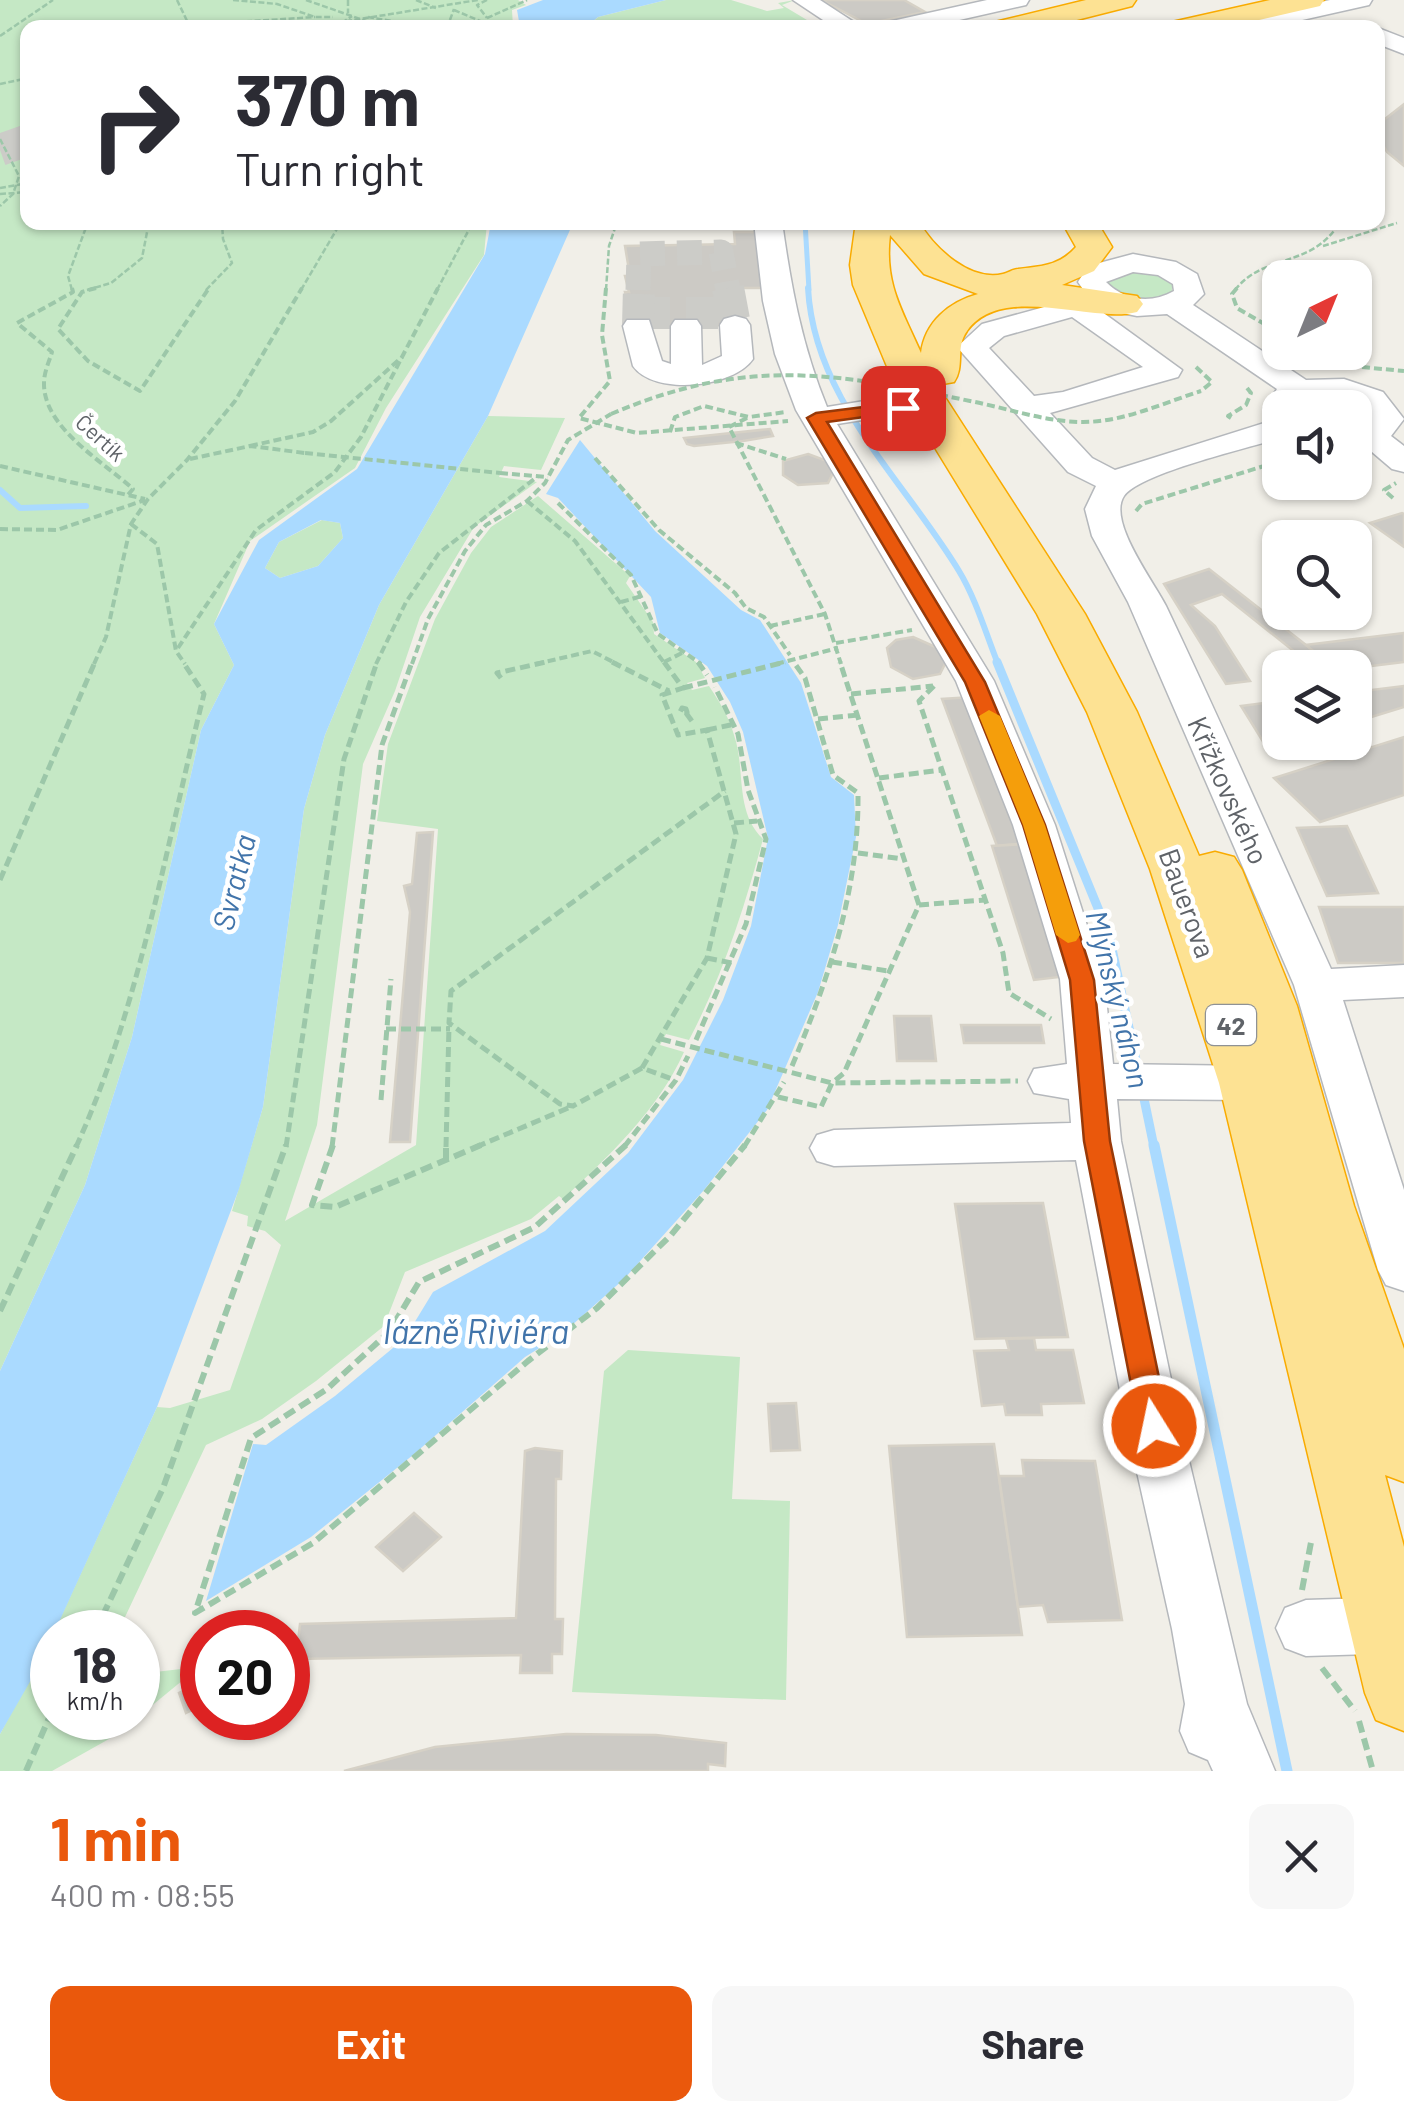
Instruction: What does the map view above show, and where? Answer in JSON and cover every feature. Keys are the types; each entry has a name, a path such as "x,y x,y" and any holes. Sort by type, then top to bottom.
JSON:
{"highway":[{"path":"1122,20 1192,0"},
{"path":"1078,20 1229,0"},
{"path":"1061,17 1306,4"},
{"path":"866,230 883,259 923,258 968,281 1015,288 1043,287 1099,272 1112,258 1106,242 1092,230"},
{"name":"42","path":"876,230 883,259 895,256 899,283 924,348 918,386 1040,524 1097,619 1153,726 1268,1006 1322,1206 1404,1451"},
{"path":"940,269 994,279 1030,281 1052,277 1080,265 1092,253 1092,240 1086,230"},
{"name":"Bauerova","path":"883,259 918,386 1061,614 1112,712 1177,869 1249,1083 1395,1625 1404,1693"},
{"path":"918,386 944,336 958,317 972,309 1030,295 1067,295 1124,304"}],"street":[{"path":"804,0 838,20"},
{"path":"927,20 1018,0"},
{"path":"1258,20 1306,4 1360,0"},
{"path":"1306,4 1343,20"},
{"path":"769,230 790,354 820,415 975,682 1034,825 1082,980 1080,1082 1097,1141 1154,1426 1224,1735"},
{"path":"1133,263 1178,274 1186,280 1189,294 1172,304 1124,304 1101,295 1094,288 1099,272 1133,263"},
{"path":"1172,304 1269,390"},
{"path":"1027,407 1067,401 1168,370 1077,307 992,330 972,346 1027,407 1080,465 1124,499 1149,467 1262,434"},
{"path":"638,326 648,366 671,374 686,351 712,374 730,366 736,340"},
{"path":"820,415 918,386"},
{"path":"1372,433 1385,428 1390,398"},
{"path":"1372,442 1404,462"},
{"name":"Křížkovského","path":"1124,499 1102,509 1109,536 1146,602 1316,985 1404,1270"},
{"path":"1316,985 1404,981"},
{"path":"1080,1082 1249,1083"},
{"path":"834,1148 1097,1141"},
{"path":"1306,1628 1395,1625"}],"path":[{"path":"24,20 53,0"},
{"path":"233,0 277,4 315,17"},
{"path":"306,0 366,20"},
{"path":"348,0 345,2 351,14"},
{"path":"416,0 438,8"},
{"path":"329,20 351,14 455,8 478,0"},
{"path":"487,0 477,6 487,18 528,0"},
{"path":"455,8 478,20"},
{"path":"450,20 455,8"},
{"path":"351,14 380,20"},
{"path":"344,20 351,14"},
{"path":"268,20 341,16"},
{"path":"0,140 19,176 13,194 0,206"},
{"path":"0,189 20,184"},
{"path":"1385,227 1397,223"},
{"name":"Čertík","path":"85,230 68,276 74,292 17,323 52,352 44,386 60,421 80,446 116,470 133,489 127,496"},
{"path":"147,230 142,258 111,282 82,292 58,329 88,361 140,391 199,298 232,263 222,230"},
{"path":"0,880 106,638 131,524 148,499 188,460 236,401 335,230"},
{"path":"176,651 256,530 335,472 361,437 470,230"},
{"path":"614,230 608,246 602,335 610,380 579,418 637,434 820,415"},
{"path":"1320,247 1334,230"},
{"path":"1297,260 1320,247 1375,230"},
{"path":"1262,271 1249,275 1232,294 1237,308 1262,323"},
{"path":"188,460 314,432 402,358"},
{"path":"706,730 736,834 707,958 642,1068 573,1106 335,1207 312,1204 331,1159 382,744 428,618 465,551 486,525 527,501 548,477 568,440 611,414 692,383 768,372 834,374 1085,422 1201,391 1212,382 1182,358"},
{"path":"1372,369 1404,370"},
{"path":"1242,379 1250,392 1246,405 1228,416 1262,430"},
{"path":"670,432 675,417 694,406 719,406 747,418"},
{"path":"729,427 747,418 820,415"},
{"path":"729,427 825,614 919,904 844,1073 832,1083 821,1107 778,1096"},
{"path":"736,442 786,459"},
{"path":"250,446 548,477"},
{"path":"595,458 659,530 746,608 764,617 790,655"},
{"path":"0,466 148,499"},
{"path":"1124,499 1142,504 1262,467"},
{"path":"104,1610 163,1488 285,1154 344,759 378,660 406,602 440,553 460,533 538,476"},
{"path":"0,529 57,530 148,499"},
{"path":"527,501 575,541 686,687"},
{"path":"558,503 631,576 658,634 700,663 707,675"},
{"path":"0,1311 104,1086 124,1021 204,694 176,651 157,544 131,524"},
{"path":"575,541 590,536"},
{"path":"621,602 643,596"},
{"path":"770,626 825,614"},
{"path":"734,724 678,735 662,695 673,695 686,687 837,645 941,625"},
{"path":"501,678 497,673 592,651 673,695 694,724"},
{"path":"664,662 682,654"},
{"path":"792,1066 824,990 844,926 858,853 858,793 834,775 805,678 795,664"},
{"path":"851,694 975,682"},
{"path":"660,1040 832,1083 1080,1082 1061,1025 1009,992 1002,953 919,701 934,686"},
{"path":"696,1040 746,924 766,838 758,821 734,724 715,687"},
{"path":"669,715 682,711"},
{"path":"818,720 859,715"},
{"path":"879,778 942,770"},
{"path":"446,1161 450,991 725,791"},
{"path":"734,823 758,821"},
{"path":"858,853 904,859"},
{"path":"919,904 985,900"},
{"path":"707,958 732,963"},
{"path":"832,962 889,972"},
{"path":"380,1100 391,979"},
{"path":"386,1030 449,1026 549,1098 573,1106"},
{"path":"688,1056 676,1080 623,1149 569,1199 535,1226 419,1282 389,1332 327,1389 251,1438 196,1612 313,1542 528,1361 566,1337 628,1280 708,1190 771,1111 784,1082"},
{"path":"642,1068 676,1080"},
{"path":"26,1771 39,1740"}],"green space":[{"path":"0,0 518,0 526,5 512,10 513,20 20,20 20,230 486,230 484,255 386,408 355,468 250,541 214,624 234,665 201,730 132,1037 85,1185 0,1371"},
{"path":"666,0 731,0 767,11 784,8 778,3 795,0 782,5 807,20 595,20"},
{"path":"1127,271 1159,274 1172,283 1172,292 1147,300 1106,285 1106,280"},
{"path":"488,416 565,418 541,470 504,466 499,477 537,482 474,527 420,617 395,691 363,764 317,1125 285,1221 416,1145 438,829 377,821 388,744 435,619 471,553 491,527 538,496 630,576 626,583 653,622 654,634 696,662 705,678 687,683 692,690 709,686 720,703 738,748 748,816 763,839 748,891 732,941 689,1040 666,1034 660,1045 684,1052 661,1093 615,1149 563,1199 559,1196 531,1219 405,1272 384,1326 262,1419 206,1445 128,1610 64,1610 157,1407 170,1408 230,1390 281,1245 265,1231 247,1226 248,1216 232,1211 263,1107 304,809 325,735 379,605"},
{"path":"322,520 340,523 343,538 318,566 280,578 265,568 279,542"},
{"path":"628,1350 740,1357 732,1499 790,1501 786,1700 572,1692 604,1371"},
{"path":"180,1669 180,1682 160,1699 160,1671"},
{"path":"30,1677 30,1740 107,1740 52,1771 0,1771 0,1734"}],"water":[{"path":"543,0 666,0 594,20 519,20 517,10"},
{"name":"Svratka","path":"490,230 570,230 488,416 379,605 325,735 304,809 263,1107 239,1189 157,1407 65,1610 30,1610 30,1682 0,1734 0,1371 85,1185 132,1037 201,730 234,665 214,624 259,540 357,469 485,254","holes":["321,520 340,523 343,538 318,566 280,578 265,568 279,542"]},
{"name":"lázně Riviéra","path":"580,440 655,531 741,610 760,620 801,683 831,777 854,795 856,837 838,925 818,992 767,1110 704,1190 624,1279 562,1334 525,1357 311,1537 206,1601 253,1444 266,1445 335,1396 405,1338 433,1292 545,1231 628,1153 683,1080 723,1000 751,926 768,838 743,732 707,666 660,633 651,597 558,498 546,494"}],"building":[{"path":"821,0 904,0 925,12 886,20 859,20"},
{"path":"1404,104 1404,166 1385,148 1385,119"},
{"path":"734,232 762,232 768,288 737,288 740,325 630,326 625,308 629,308 625,292 629,292 625,276 630,276 625,246 735,244"},
{"path":"770,429 773,436 743,441 694,446 684,438"},
{"path":"808,454 827,461 834,471 828,483 798,485 783,475 783,461"},
{"path":"1404,514 1404,547 1372,524"},
{"path":"1209,569 1262,611 1262,626 1222,594 1191,605 1215,626 1250,681 1226,684 1164,584"},
{"path":"1267,630 1286,630 1311,650 1292,650"},
{"path":"1404,633 1404,662 1372,666 1372,650 1312,650 1306,645"},
{"path":"913,637 940,649 946,662 940,674 913,679 891,667 887,648 896,640"},
{"path":"1404,686 1404,707 1372,717 1372,690"},
{"path":"972,697 1030,843 997,846 942,699"},
{"path":"1262,703 1262,740 1241,706"},
{"path":"1404,737 1404,795 1320,822 1274,778 1331,760 1372,760 1372,747"},
{"path":"1347,826 1378,893 1327,896 1297,828"},
{"path":"433,832 410,1142 390,1142 410,912 404,886 412,884 417,833"},
{"path":"1024,844 1068,976 1034,980 992,846"},
{"path":"1319,907 1404,907 1404,963 1338,963"},
{"path":"894,1016 931,1016 936,1061 897,1061"},
{"path":"961,1025 1041,1025 1044,1043 964,1043"},
{"path":"1043,1203 1068,1337 975,1339 955,1204"},
{"path":"1034,1338 1036,1350 1073,1350 1084,1403 1041,1404 1042,1415 1006,1415 1004,1404 982,1406 974,1351 1009,1350 1006,1339"},
{"path":"796,1403 800,1450 771,1451 768,1404"},
{"path":"994,1444 1022,1635 907,1637 889,1446"},
{"path":"525,1451 562,1451 561,1479 556,1479 555,1619 563,1619 562,1654 552,1654 552,1673 520,1673 521,1655 310,1659 310,1624 516,1618"},
{"path":"1022,1460 1095,1461 1122,1620 1048,1622 1043,1605 1018,1607 999,1476 1024,1476"},
{"path":"414,1513 441,1537 403,1571 376,1547"},
{"path":"566,1734 656,1735 726,1743 725,1766 708,1764 708,1771 344,1771 435,1747"}],"waterway":[{"name":"Mlýnský náhon","path":"805,230 809,290"},
{"name":"Mlýnský náhon","path":"808,288 814,329 826,367 844,403 959,571 998,664"},
{"name":"Čertík","path":"0,490 20,508 86,506"},
{"name":"Mlýnský náhon","path":"997,662 1109,935 1139,1074"},
{"name":"Mlýnský náhon","path":"1142,1089 1154,1147"},
{"name":"Mlýnský náhon","path":"1154,1145 1287,1771"}],"tunnel":[{"path":"0,150 20,143"},
{"path":"638,290 639,254 721,252 728,290"},
{"path":"638,313 639,288"},
{"path":"728,288 735,325"},
{"path":"638,313 638,326"},
{"path":"638,313 732,313"}],"slow traffic":[{"path":"989,716 1034,825 1068,935"}],"route":[{"path":"903,408 816,418 975,682 1034,825 1082,980 1097,1141 1154,1426"}]}
